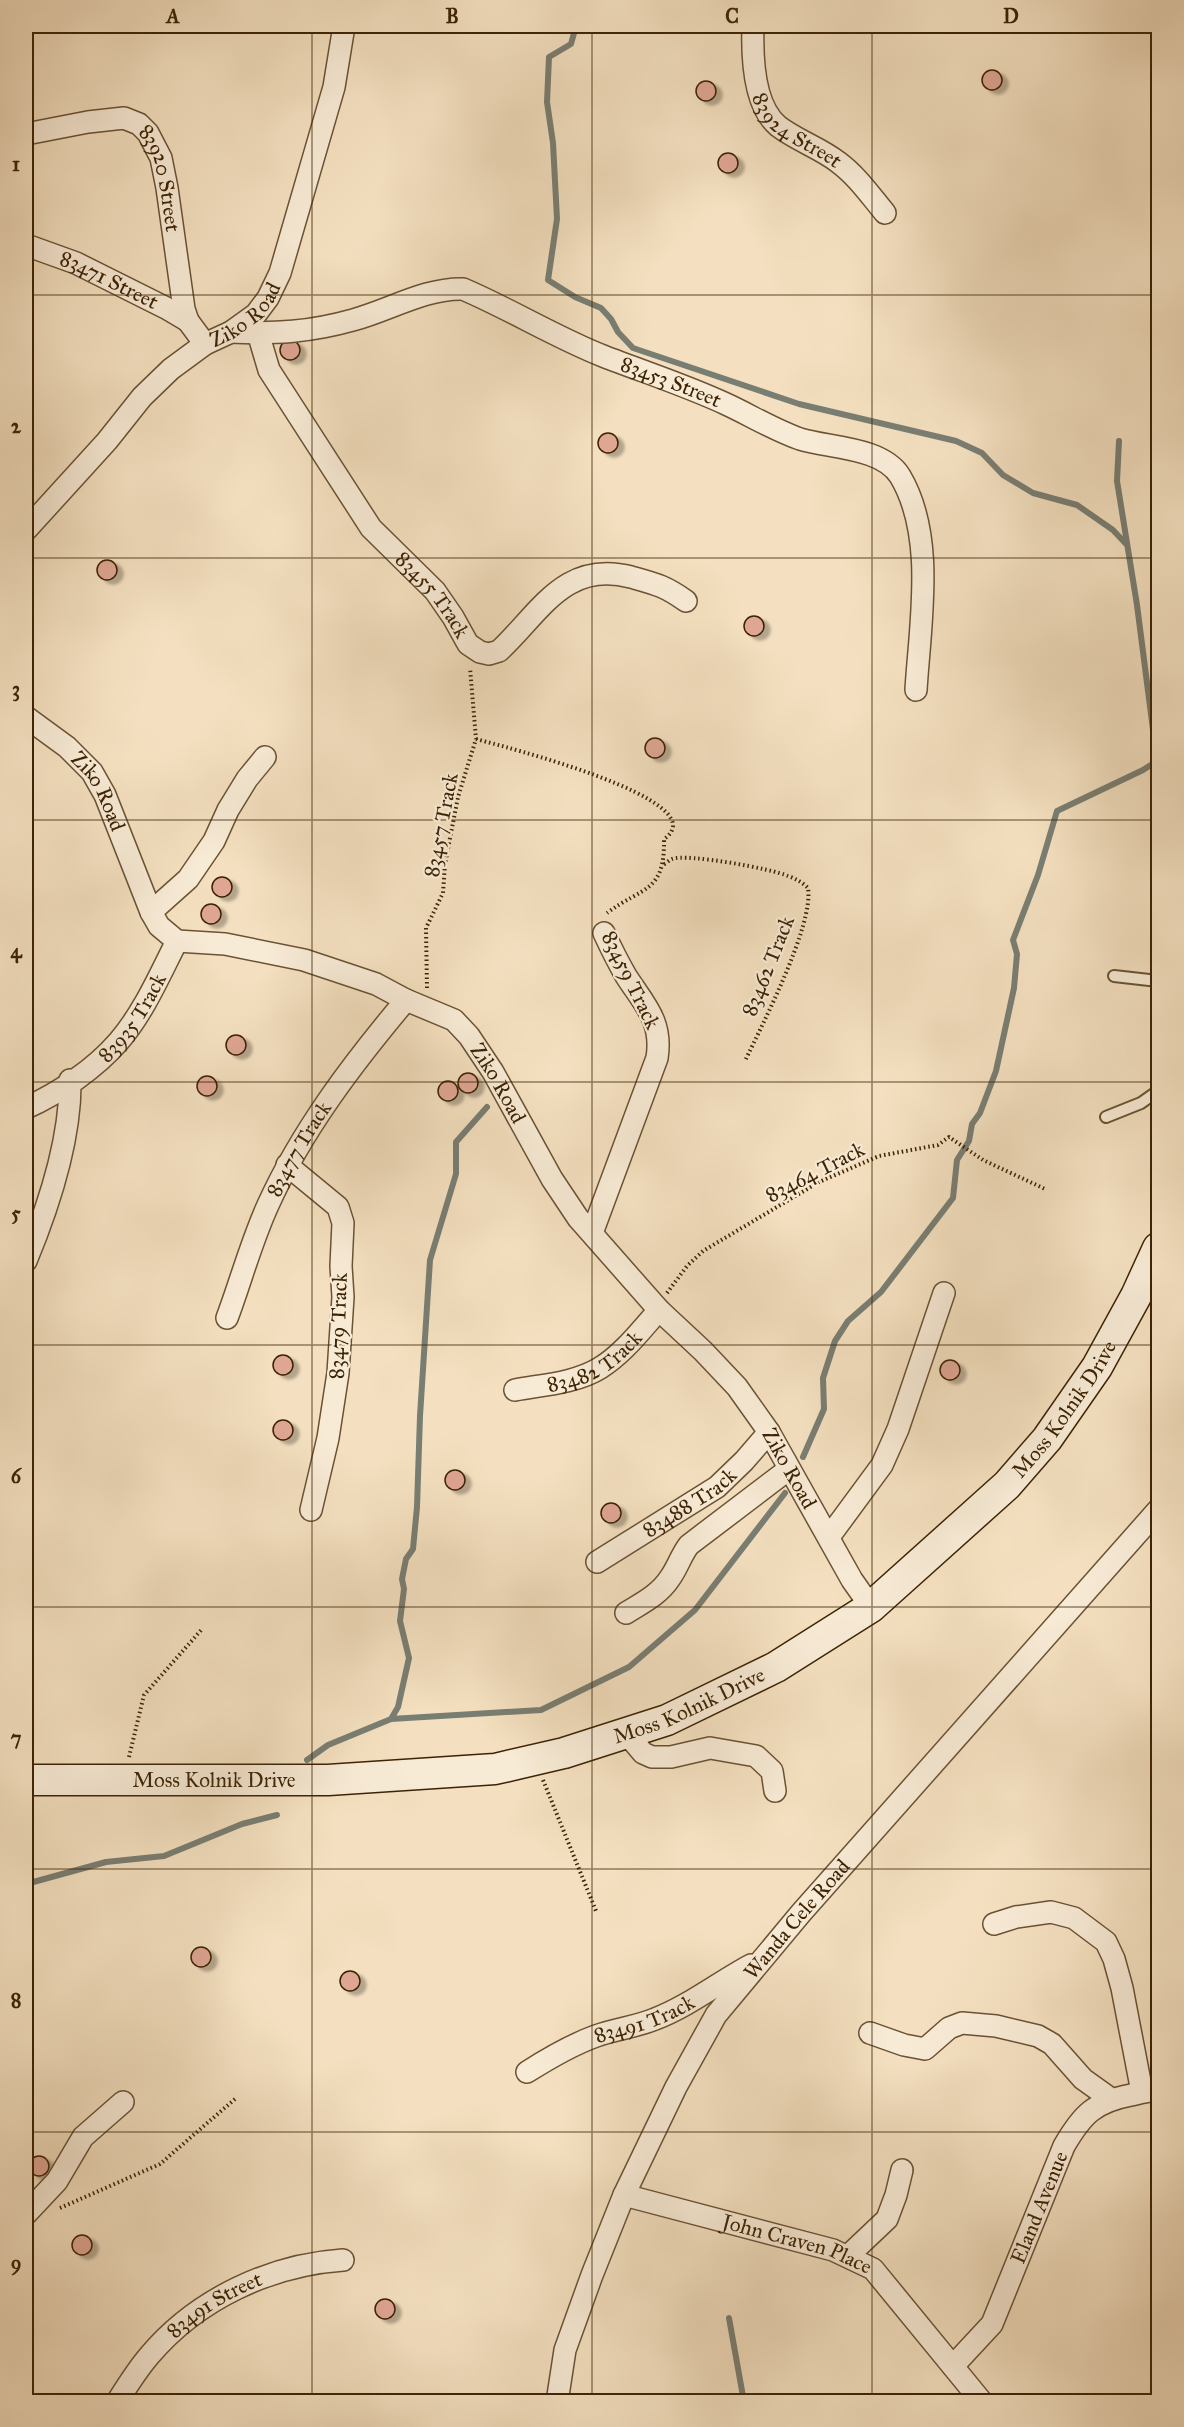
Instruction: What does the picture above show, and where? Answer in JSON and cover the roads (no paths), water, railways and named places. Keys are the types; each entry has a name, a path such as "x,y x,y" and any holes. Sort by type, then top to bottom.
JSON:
{"main road":[{"name":"Moss Kolnik Drive","path":"26,1780 363,1778 495,1769 564,1754 667,1720 776,1666 871,1607 1007,1485 1047,1439 1097,1368 1136,1296 1158,1248"}],"street":[{"name":"Ziko Road","path":"26,530 142,397 171,369 205,344 231,332 256,314 268,298 280,273 334,87 344,26"},
{"name":"83924 Street","path":"753,26 752,60 757,85 763,104 777,125 837,161 856,177 885,213"},
{"name":"83920 Street","path":"26,134 88,122 124,118 139,124 148,133 161,158 178,275 189,321 205,344"},
{"name":"83471 Street","path":"26,245 76,263 189,321"},
{"name":"83453 Street","path":"231,332 272,334 314,329 354,320 431,292 463,289 602,355 726,404 798,438 855,449 885,461 899,474 914,506 923,567 916,690"},
{"name":"83455 Track","path":"258,333 269,370 371,528 435,591 468,644 480,652 489,654 499,651 548,599 573,580 592,574 609,572 665,586 686,601"},
{"name":"Ziko Road","path":"26,717 67,747 92,772 105,795 151,912 159,926 177,941 225,944 304,960 376,984 454,1020 469,1036 493,1072 552,1179 578,1218 659,1310 737,1387 769,1432 852,1580 871,1607"},
{"path":"151,912 188,879 214,841 228,810 247,778 265,757"},
{"name":"83459 Track","path":"592,1233 657,1058 659,1047 654,1018 625,974 604,933"},
{"name":"83935 Track","path":"26,1107 44,1099 87,1070 119,1041 148,996 177,941"},
{"name":"83477 Track","path":"227,1318 267,1207 287,1165 355,1061 411,1002"},
{"path":"26,1261 44,1218 69,1114 70,1080"},
{"name":"83479 Track","path":"287,1165 338,1207 343,1224 341,1266 343,1297 338,1373 328,1438 311,1510"},
{"path":"829,1537 882,1465 898,1429 944,1293"},
{"name":"83482 Track","path":"514,1390 583,1376 598,1370 630,1342 659,1310"},
{"name":"83488 Track","path":"597,1562 717,1487 769,1432"},
{"path":"626,1613 654,1596 671,1578 681,1554 689,1545 789,1469"},
{"name":"Wanda Cele Road","path":"557,2402 565,2350 624,2195 676,2087 716,2015 760,1961 1158,1510"},
{"path":"627,1734 643,1753 652,1757 672,1757 710,1748 756,1756 772,1771 775,1791"},
{"path":"994,1924 1016,1917 1051,1912 1074,1918 1106,1942 1114,1959 1150,2092"},
{"name":"83491 Track","path":"527,2072 577,2043 655,2019 760,1961"},
{"path":"870,2033 904,2045 925,2049 949,2028 962,2023 996,2026 1038,2036 1052,2044 1083,2079 1111,2098"},
{"name":"Eland Avenue","path":"953,2366 992,2324 1064,2146 1076,2126 1089,2111 1111,2098 1150,2092"},
{"path":"26,2214 57,2181 83,2137 123,2102"},
{"path":"849,2255 887,2219 902,2170"},
{"name":"John Craven Place","path":"624,2195 849,2255 873,2269 982,2402"},
{"name":"83491 Street","path":"117,2402 149,2355 181,2324 213,2302 245,2284 275,2272 316,2262 344,2260"}],"lane":[{"path":"1114,976 1158,981"},
{"path":"1106,1117 1142,1103 1158,1091"}],"waterway":[{"path":"576,26 571,44 549,57 547,102 553,143 557,219 548,280 575,297 601,308 633,348 799,404 956,441 982,453 1003,475 1033,493 1077,505 1113,530 1127,545"},
{"path":"803,1457 824,1409 823,1378 835,1341 848,1321 881,1292 953,1198 957,1160 969,1141 972,1124 980,1113 996,1071 1014,988 1017,954 1013,940 1038,875 1057,811 1157,761 1137,605 1117,481 1119,441"},
{"path":"391,1719 398,1707 409,1658 400,1621 404,1589 402,1579 406,1559 413,1549 417,1507 430,1260 456,1174 456,1142 487,1107"},
{"path":"307,1760 328,1745 391,1719 541,1710 629,1667 695,1610 785,1493"},
{"path":"26,1884 106,1862 164,1856 242,1824 277,1815"},
{"path":"729,2318 744,2402"}]}
